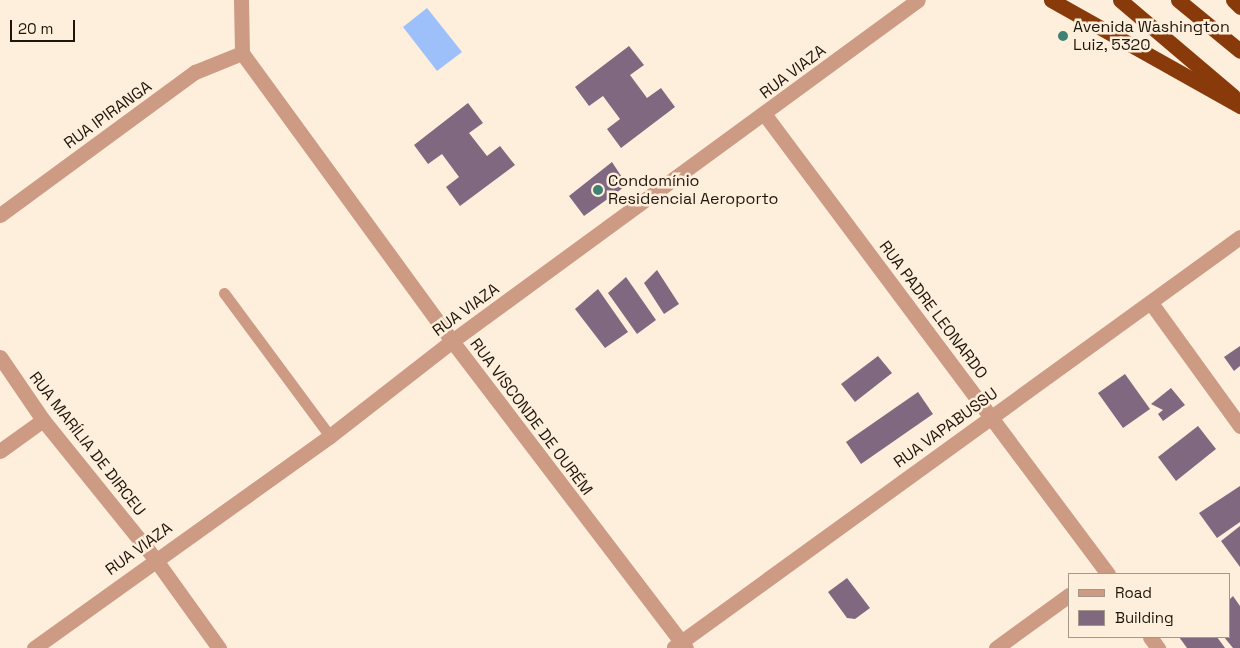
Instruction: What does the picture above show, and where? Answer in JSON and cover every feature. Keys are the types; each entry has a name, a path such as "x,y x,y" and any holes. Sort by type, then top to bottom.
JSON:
{"highway":[{"path":"1051,0 1240,104"},
{"path":"1120,0 1240,104"},
{"path":"1178,0 1240,51"},
{"path":"1233,0 1240,8"}],"street":[{"path":"241,0 242,53"},
{"name":"RUA VIAZA","path":"34,648 155,559 330,436 452,341 765,115 918,0"},
{"name":"RUA IPIRANGA","path":"0,215 195,72 242,53"},
{"name":"RUA VISCONDE DE OURÉM","path":"242,53 452,341 680,646"},
{"name":"RUA PADRE LEONARDO","path":"765,115 991,416 1103,573"},
{"name":"RUA VAPABUSSU","path":"680,646 991,416 1151,303 1240,237"},
{"path":"1151,303 1240,426"},
{"name":"RUA MARÍLIA DE DIRCEU","path":"0,357 43,420 155,559 218,648"},
{"path":"0,451 43,420"},
{"path":"996,648 1068,596"}],"lane":[{"path":"224,293 330,436"}],"water":[{"path":"427,8 462,52 437,71 403,27"}],"building":[{"path":"629,46 644,65 630,75 647,98 661,88 675,107 621,148 607,129 620,119 603,96 589,106 575,87"},
{"path":"468,103 483,123 469,133 487,156 500,146 515,165 460,206 446,187 459,177 442,154 428,164 414,145"},
{"name":"Condomínio Residencial Aeroporto","path":"612,162 627,185 584,216 569,196"},
{"path":"657,270 679,304 664,314 644,283"},
{"path":"626,277 656,320 637,334 608,293"},
{"path":"598,289 628,332 605,348 575,309"},
{"path":"1240,346 1240,366 1234,371 1224,357"},
{"path":"878,356 892,373 855,402 841,384"},
{"path":"1125,374 1150,409 1123,428 1098,393"},
{"path":"1171,388 1185,405 1163,421 1158,414 1163,410 1151,404"},
{"path":"918,392 933,414 861,464 846,442"},
{"path":"1198,426 1216,449 1176,481 1158,457"},
{"path":"1240,486 1240,522 1217,538 1199,513"},
{"path":"1240,526 1240,567 1221,541"},
{"path":"847,578 870,608 855,619 847,618 828,592"},
{"path":"1233,596 1240,606 1240,648 1233,648 1225,638 1230,638 1230,599"},
{"path":"1180,638 1218,638 1225,648 1187,648"}],"place":[{"name":"Avenida Washington Luiz, 5320","path":"1063,36"},
{"name":"Condomínio Residencial Aeroporto","path":"598,190"}]}
